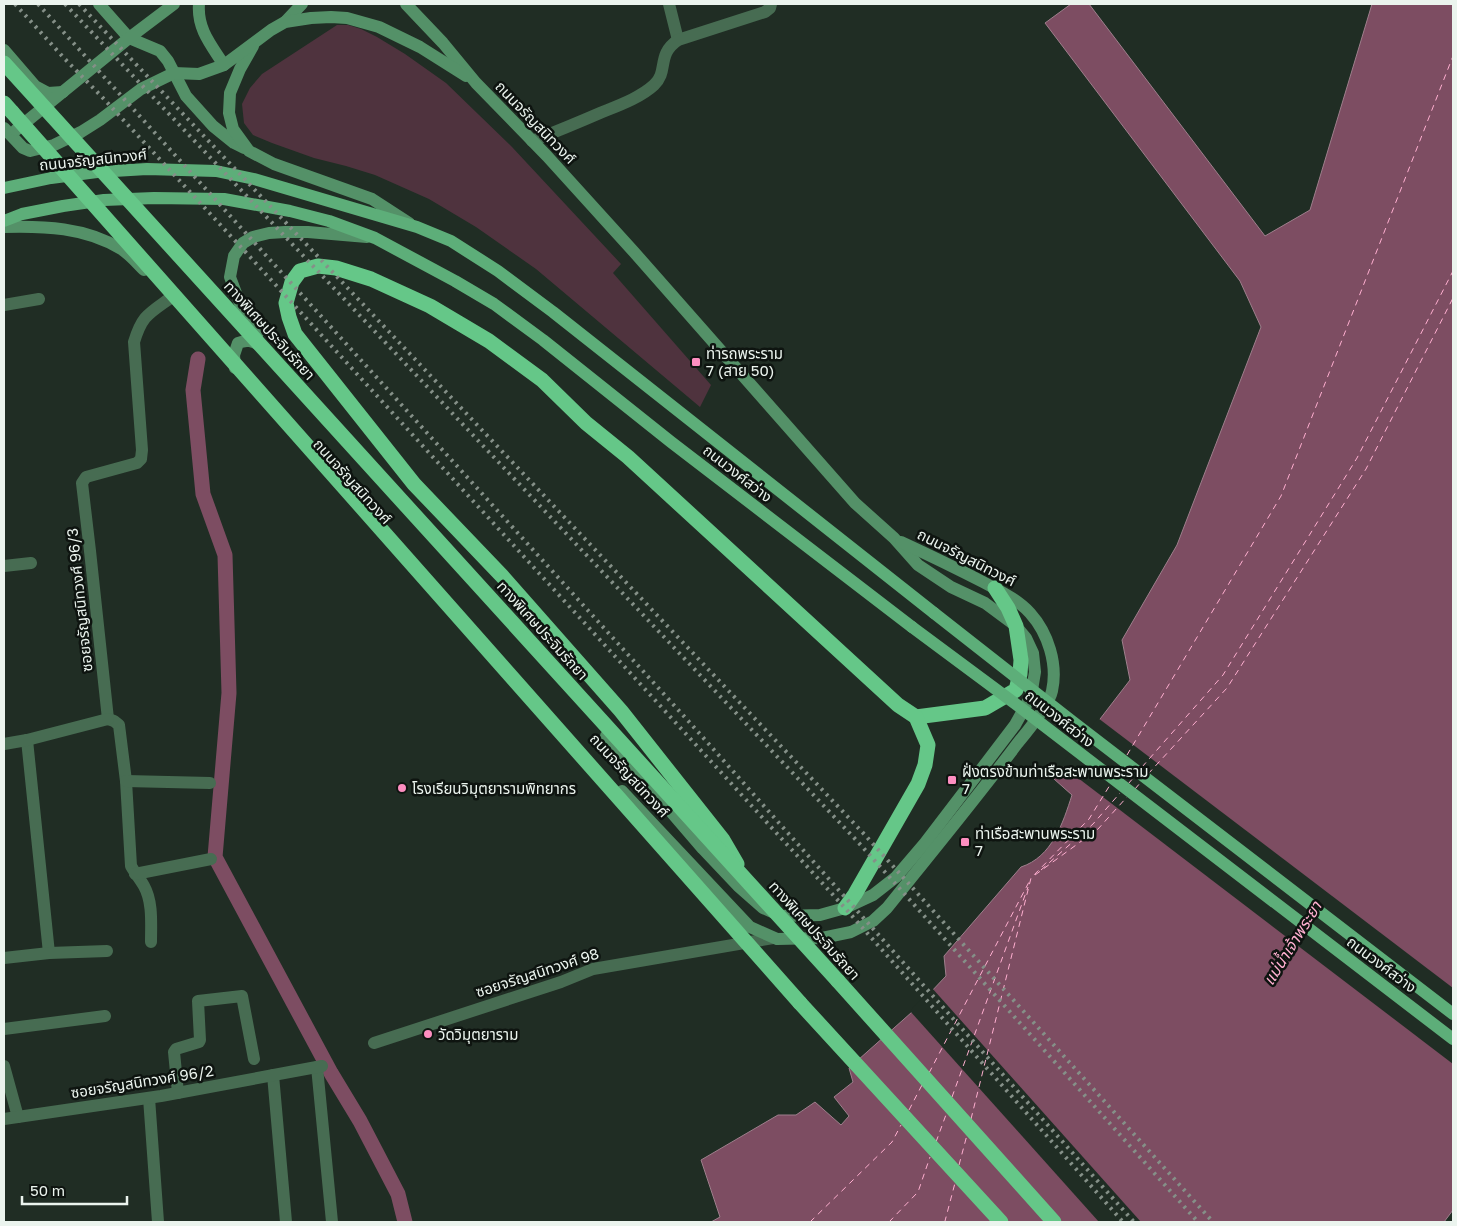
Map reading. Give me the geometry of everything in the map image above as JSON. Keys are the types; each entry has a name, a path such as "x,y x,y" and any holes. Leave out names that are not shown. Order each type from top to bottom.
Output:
{"highway":[{"name":"ทางพิเศษประจิมรัถยา","path":"4,63 1054,1222"},
{"path":"7,108 786,988 1001,1222"},
{"path":"747,881 723,840 621,711 502,576 414,484 295,334 286,303 292,282 300,271 318,266 336,268 371,278 430,306 489,341 542,380 586,423 628,456 898,705 916,717 928,745 925,765 918,784 862,883 844,908"},
{"path":"916,717 985,708 1016,690 1020,674 1016,626 996,588"}],"main road":[{"path":"98,4 128,38 160,51 168,61 186,96 213,126 234,143 274,164 372,199 417,227"},
{"name":"ถนนจรัญสนิทวงศ์","path":"174,4 128,38 63,92 6,134 30,152 54,145 100,120 141,89 174,73 199,74 224,65 255,41 285,22 311,18 347,18 372,25 406,39 476,83"},
{"path":"198,4 199,21 206,38 224,65"},
{"path":"285,22 302,4"},
{"name":"ถนนจรัญสนิทวงศ์","path":"375,238 317,232 285,232 253,237 243,243 234,256 230,277 245,317 279,359 471,570 533,651 703,849 738,886 763,908 781,916 820,915 844,908 874,895 896,877 1016,725 1031,696 1035,672 1033,653 1026,638 1016,626 985,603 951,587 918,565 894,538 855,503 634,252 476,83 443,43 406,4"},
{"path":"249,151 233,129 229,113 230,93 255,41"},
{"path":"4,50 35,86 48,93 63,92"},
{"name":"ถนนจรัญสนิทวงศ์","path":"4,188 51,178 97,172 147,169 216,171 278,186 417,227 451,241 498,271 553,312 686,418"},
{"name":"ถนนจรัญสนิทวงศ์","path":"4,221 22,214 63,206 104,200 154,198 224,199 328,220 375,238 494,304 543,340 671,442"},
{"name":"ถนนจรัญสนิทวงศ์","path":"4,227 57,227 82,232 104,240 122,250 144,270 438,602 505,663 596,764 750,927 773,938 822,938 851,932 873,921 887,908 979,794 1043,708 1052,692 1054,670 1051,653 1043,630 1030,613 996,588 894,538"},
{"path":"235,372 234,355 238,342 246,340 255,342 279,359"},
{"name":"ถนนวงศ์สว่าง","path":"686,418 1081,728 1453,1014"},
{"name":"ถนนวงศ์สว่าง","path":"671,442 912,628 1453,1039"}],"street":[{"path":"669,4 678,40"},
{"path":"532,141 626,103 652,87 662,74 665,53 678,40 765,12 770,8 771,4"},
{"path":"4,305 40,299"},
{"name":"ซอยจรัญสนิทวงศ์ 96/3","path":"151,942 148,897 144,886 131,866 126,781 119,725 114,721 108,720 82,483 86,477 137,464 141,459 142,450 134,342 143,320 169,299"},
{"path":"4,566 31,563"},
{"path":"4,744 108,720"},
{"path":"27,740 49,953"},
{"path":"126,781 210,782"},
{"path":"135,874 211,858"},
{"name":"ซอยจรัญสนิทวงศ์ 98","path":"374,1043 561,982 593,969 773,938"},
{"path":"4,958 49,953 107,951"},
{"path":"178,1093 174,1052 176,1049 199,1042 200,1040 198,1001 242,996 254,1058"},
{"path":"4,1029 105,1016"},
{"path":"4,1066 18,1117"},
{"name":"ซอยจรัญสนิทวงศ์ 96/2","path":"4,1119 149,1098 319,1066 332,1222"},
{"path":"273,1075 286,1222"},
{"path":"149,1098 158,1222"}],"shaded area":[{"path":"337,25 348,25 361,29 405,54 446,83 512,147 621,264 613,273 711,385 700,407 536,269 476,227 429,199 375,175 314,158 253,135 244,123 242,104 250,88 262,74"}],"water":[{"name":"แม่น้ำเจ้าพระยา","path":"1071,4 1089,4 1265,236 1310,210 1372,4 1453,4 1453,1210 1444,1222 711,1222 720,1217 701,1160 778,1115 796,1115 815,1102 841,1125 849,1116 834,1097 853,1082 849,1068 912,1012 946,976 944,956 1021,867 1041,855 1055,838 1065,817 1072,795 1054,779 1130,680 1122,640 1177,545 1261,327 1240,281 1045,23"}],"pier":[{"path":"1098,718 1453,988 1453,1064 1061,765"},
{"path":"932,988 1141,1222 1099,1222 910,1011"}],"waterway":[{"path":"198,359 193,390 203,494 225,555 229,693 215,857 331,1073 360,1121 398,1194 405,1222"}],"ferry route":[{"path":"1127,755 1281,496 1453,56"},
{"path":"1142,767 1223,675 1357,458 1453,271"},
{"path":"1148,774 1227,688 1366,469 1453,298"},
{"path":"1116,775 1121,765"},
{"path":"1128,784 1135,776"},
{"path":"1135,789 1141,782"},
{"path":"971,1119 1031,878 1089,819 1110,785"},
{"path":"1041,870 1093,824 1120,793"},
{"path":"1035,875 1098,829 1127,797"},
{"path":"929,1073 1029,882"},
{"path":"952,1097 1028,887"},
{"path":"909,1110 922,1085"},
{"path":"936,1142 947,1112"},
{"path":"810,1222 892,1142 901,1125"},
{"path":"959,1165 967,1135"},
{"path":"889,1222 918,1192 930,1157"},
{"path":"944,1222 955,1183"}],"railway":[{"path":"15,4 251,258 845,908 1123,1222"},
{"path":"38,4 691,724 1134,1222"},
{"path":"65,4 858,842 1198,1222"},
{"path":"79,4 865,835 1213,1222"}],"place":[{"name":"ท่ารถพระราม 7 (สาย 50)","path":"696,362"},
{"name":"ฝั่งตรงข้ามท่าเรือสะพานพระราม 7","path":"952,780"},
{"name":"โรงเรียนวิมุตยารามพิทยากร","path":"402,788"},
{"name":"ท่าเรือสะพานพระราม 7","path":"965,842"},
{"name":"วัดวิมุตยาราม","path":"428,1034"}]}
